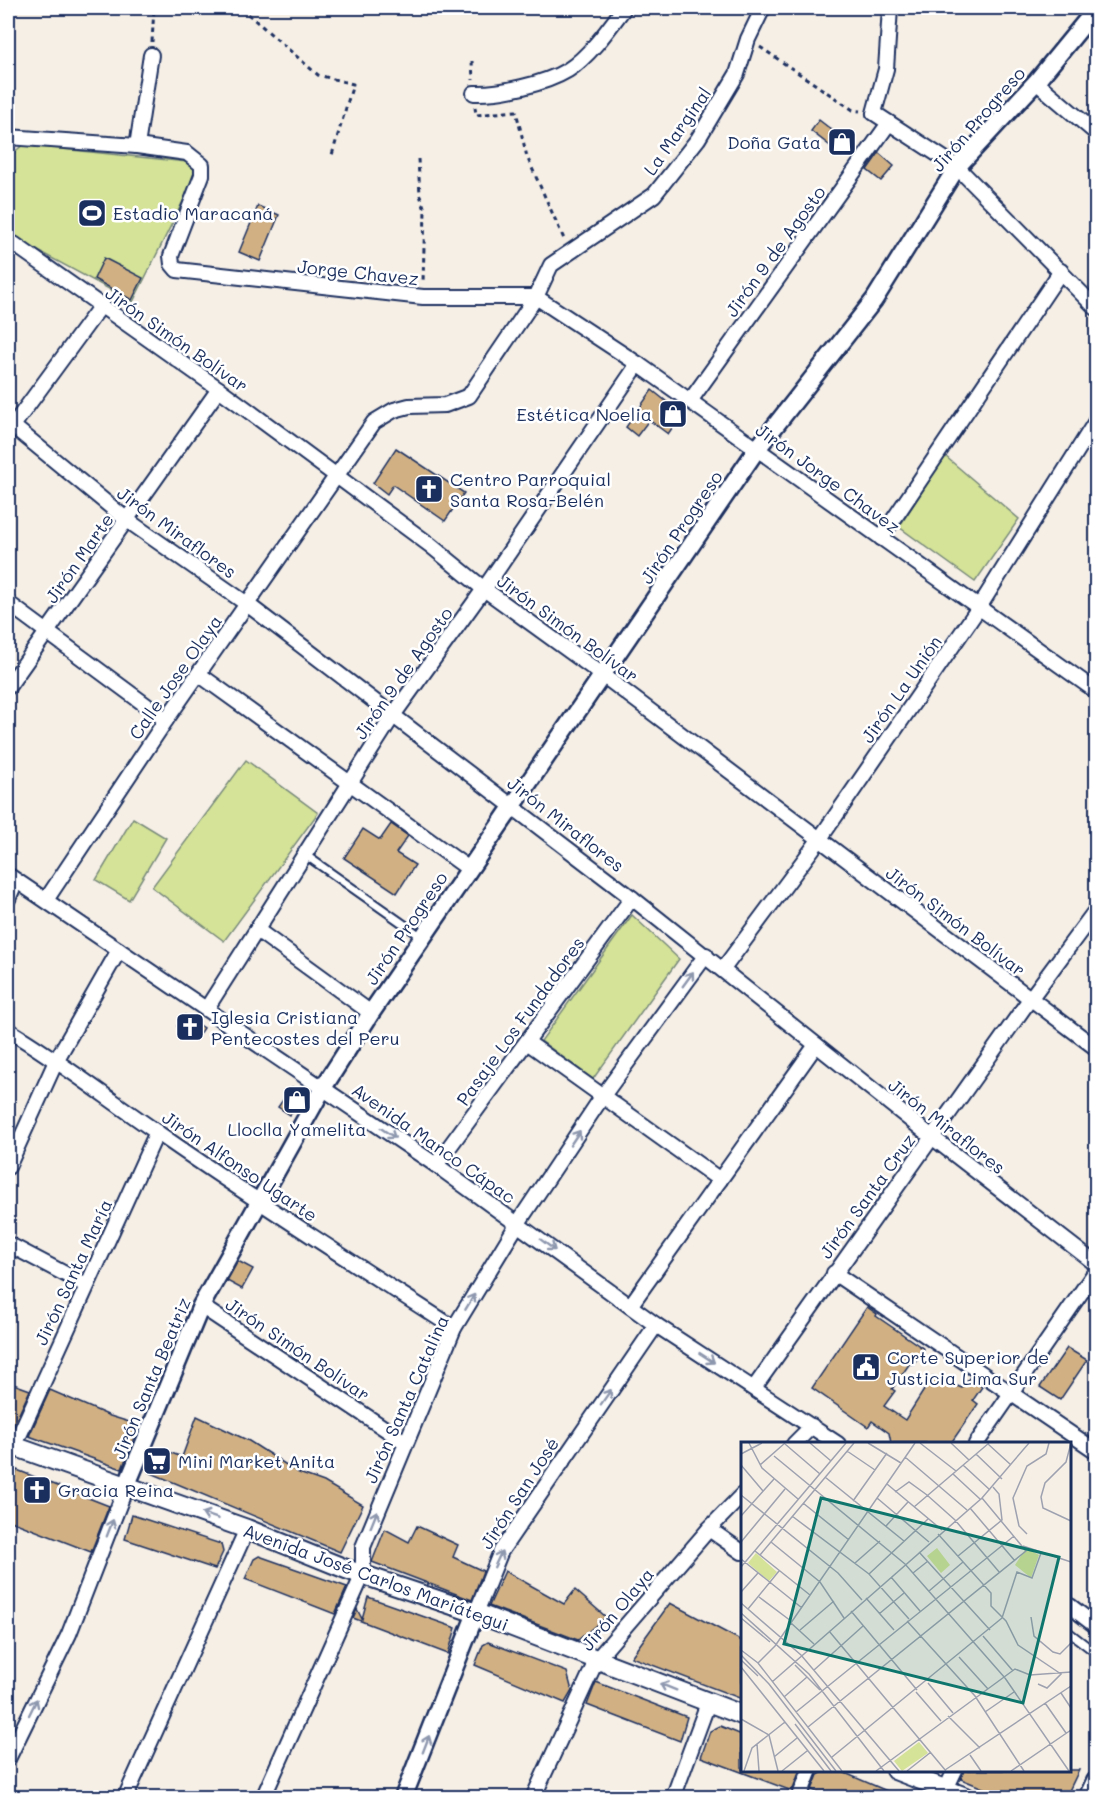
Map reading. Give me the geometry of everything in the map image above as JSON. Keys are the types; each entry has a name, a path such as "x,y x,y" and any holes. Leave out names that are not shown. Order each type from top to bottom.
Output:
{"main road":[{"name":"Avenida José Carlos Mariátegui","path":"10,1450 247,1529 363,1574 476,1613 741,1715"},
{"path":"899,1772 936,1790 968,1797"},
{"path":"1088,1797 1096,1781"}],"street":[{"path":"474,93 508,92 569,70 603,36 624,8"},
{"name":"La Marginal","path":"335,475 374,422 383,415 409,406 444,405 469,396 536,297 551,265 654,195 698,139 737,74 748,39 763,8"},
{"path":"890,8 886,69 874,113 957,167 1096,308"},
{"name":"Jirón Progreso","path":"323,1088 371,1013 604,676 757,449 874,300 957,167 1036,81 1096,9"},
{"path":"8,137 137,146 151,55"},
{"path":"1036,81 1096,133"},
{"name":"Jirón 9 de Agosto","path":"690,401 889,123"},
{"name":"Jorge Chavez","path":"137,146 187,153 202,165 202,175 171,256 172,264 177,270 423,297 536,297"},
{"name":"Jirón Simón Bolívar","path":"11,247 219,389 484,589 604,676 1096,1048"},
{"path":"881,538 1061,271"},
{"name":"Jirón Jorge Chavez","path":"536,297 638,364 978,609 1096,691"},
{"path":"9,427 100,307"},
{"name":"Jirón 9 de Agosto","path":"207,1008 394,714 484,589 638,364"},
{"name":"Jirón Marte","path":"8,687 219,389"},
{"name":"Jirón La Unión","path":"723,969 819,840 978,609 1096,420"},
{"name":"Jirón Miraflores","path":"9,427 128,520 247,604 394,714 706,955 932,1137 1096,1264"},
{"name":"Calle Jose Olaya","path":"46,900 166,720 200,675 335,475"},
{"path":"8,603 166,720"},
{"path":"200,675 469,869"},
{"path":"8,899 12,878"},
{"name":"Avenida Manco Cápac","path":"12,878 436,1165 656,1325 836,1442"},
{"name":"Pasaje Los Fundadores","path":"436,1165 632,898"},
{"name":"Jirón Santa Cruz","path":"754,1388 1030,999 1096,910"},
{"path":"257,930 371,1013"},
{"path":"8,1167 57,1059 119,950"},
{"name":"Jirón Santa Catalina","path":"263,1797 363,1574 363,1547 454,1328 518,1223 602,1097 706,955"},
{"name":"Jirón Alfonso Ugarte","path":"8,1030 57,1059 157,1132 454,1328"},
{"path":"527,1042 720,1180"},
{"path":"630,1306 816,1045"},
{"name":"Jirón Santa Beatriz","path":"8,1759 69,1634 126,1487 201,1306 323,1088"},
{"name":"Jirón Santa María","path":"10,1450 157,1132"},
{"path":"8,1244 86,1285"},
{"path":"977,1442 1010,1391 1096,1271"},
{"path":"834,1273 1096,1451"},
{"name":"Jirón Simón Bolívar","path":"201,1306 405,1442"},
{"name":"Jirón San José","path":"403,1797 501,1551 656,1325"},
{"path":"795,1442 812,1426"},
{"name":"Jirón Olaya","path":"533,1797 597,1659 709,1528 741,1496"},
{"path":"709,1528 741,1551"},
{"path":"125,1797 247,1529"},
{"path":"1072,1612 1096,1626"},
{"path":"673,1797 708,1703"},
{"path":"799,1797 809,1772"},
{"path":"936,1790 953,1772"}],"lane":[{"path":"304,854 423,937"},
{"path":"1071,1634 1096,1653"}],"path":[{"path":"151,55 154,8"},
{"path":"241,8 318,75 353,84 332,155"},
{"path":"748,39 853,110 874,113"},
{"path":"472,61 476,115 516,111 527,157 570,252"},
{"path":"418,159 420,195 425,210 423,297"}],"green space":[{"name":"Estadio Maracaná","path":"23,145 197,163 198,171 133,302 20,241 8,245 8,186 13,153"},
{"path":"945,456 1019,519 975,582 899,527"},
{"path":"246,760 318,813 224,941 152,887"},
{"path":"133,818 166,838 129,900 96,880"},
{"path":"632,915 679,959 593,1079 541,1041"}],"building":[{"path":"819,120 846,141 838,152 811,131"},
{"path":"879,153 894,166 881,181 867,170"},
{"path":"258,206 279,215 260,261 239,252"},
{"path":"104,258 143,278 132,300 94,279"},
{"path":"652,390 682,414 668,434 649,420 637,436 626,427"},
{"name":"Centro Parroquial Santa Rosa-Belén","path":"396,448 464,493 445,521 393,485 387,494 373,483"},
{"path":"391,824 408,836 396,853 415,865 397,893 344,858 363,829 380,840"},
{"name":"Iglesia Cristiana Pentecostes del Peru","path":"185,1015 203,1028 195,1040 177,1026"},
{"path":"292,1087 300,1092 302,1098 290,1115 278,1107"},
{"path":"238,1261 253,1269 242,1289 227,1281"},
{"name":"Corte Superior de Justicia Lima Sur","path":"867,1307 877,1314 876,1316 924,1349 913,1365 910,1363 892,1389 895,1391 884,1406 905,1420 933,1376 962,1388 969,1378 982,1387 973,1400 978,1404 952,1442 891,1442 889,1433 872,1421 868,1427 812,1388"},
{"path":"1067,1348 1087,1360 1060,1400 1040,1387"},
{"path":"8,1382 30,1390 12,1429 8,1427"},
{"path":"50,1390 110,1416 139,1425 122,1469 29,1436"},
{"path":"197,1416 249,1441 299,1473 324,1482 363,1505 340,1552 149,1472 158,1448 182,1457"},
{"path":"17,1470 109,1506 91,1552 8,1520 8,1496"},
{"path":"132,1515 221,1544 223,1552 215,1569 125,1539"},
{"path":"417,1526 458,1545 453,1557 483,1571 472,1600 372,1562 385,1529 409,1542"},
{"path":"259,1556 347,1587 335,1614 245,1579 254,1559"},
{"path":"505,1571 564,1604 575,1590 606,1617 578,1640 489,1606"},
{"path":"368,1597 456,1628 448,1654 353,1618 357,1609 362,1619"},
{"path":"670,1603 741,1640 741,1699 631,1657"},
{"path":"488,1642 567,1672 572,1691 565,1703 475,1665 483,1645"},
{"path":"596,1682 687,1717 680,1741 587,1705"},
{"path":"720,1726 741,1735 741,1772 701,1757 710,1731"},
{"path":"1071,1770 1079,1770 1066,1797 1005,1797 961,1779 963,1772 1071,1772"},
{"path":"741,1772 799,1772 792,1791"},
{"path":"823,1772 843,1772 901,1797 832,1797 812,1790 818,1775"}],"place":[{"name":"Doña Gata","path":"842,142"},
{"name":"Estadio Maracaná","path":"92,213"},
{"name":"Estética Noelia","path":"673,414"},
{"name":"Centro Parroquial Santa Rosa-Belén","path":"429,489"},
{"name":"Iglesia Cristiana Pentecostes del Peru","path":"190,1027"},
{"name":"Lloclla Yamelita","path":"297,1100"},
{"name":"Corte Superior de Justicia Lima Sur","path":"866,1367"},
{"name":"Mini Market Anita","path":"157,1461"},
{"name":"Gracia Reina","path":"37,1490"}]}
